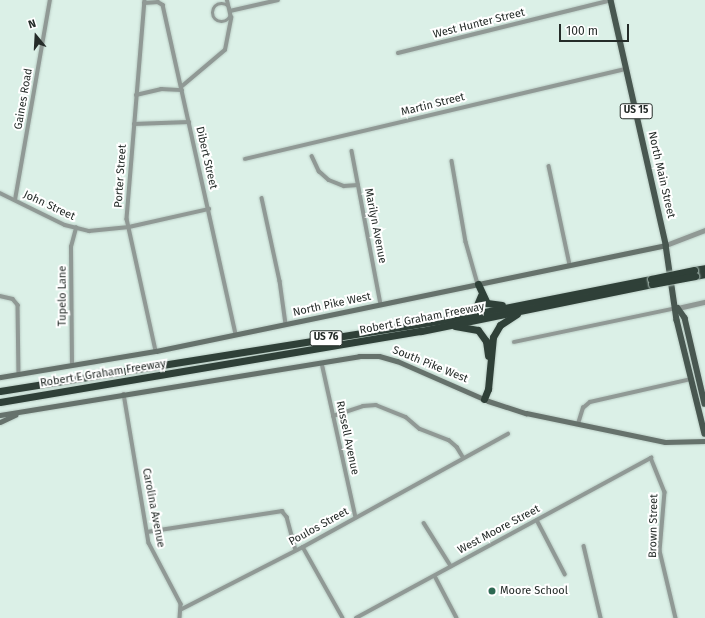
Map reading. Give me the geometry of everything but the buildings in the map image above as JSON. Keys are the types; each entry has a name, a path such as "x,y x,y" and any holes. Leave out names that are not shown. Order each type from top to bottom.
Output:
{"highway":[{"name":"Robert E Graham Freeway","path":"0,402 449,322 695,273 705,268"},
{"name":"Robert E Graham Freeway","path":"695,273 705,274"},
{"path":"478,284 481,295 491,305 526,307"},
{"path":"449,322 473,310 481,295"},
{"path":"484,399 490,374 493,337 496,331 508,319 526,307"},
{"path":"449,322 478,330 486,341 490,374"},
{"name":"Robert E Graham Freeway","path":"0,391 449,322"}],"main road":[{"name":"North Main Street","path":"612,0 666,245 678,308"},
{"name":"North Pike West","path":"0,377 156,351 666,245"},
{"path":"678,308 677,320 705,434"},
{"path":"678,308 684,318 705,404"},
{"name":"South Pike West","path":"25,411 359,356 379,356 397,361 484,399 526,413 665,442 705,441"},
{"path":"0,415 25,411"},
{"path":"0,422 25,411"}],"street":[{"name":"Gaines Road","path":"16,200 50,0"},
{"path":"136,95 161,89 181,88 225,50 230,11 227,0"},
{"path":"230,11 278,0"},
{"name":"West Hunter Street","path":"398,53 612,0"},
{"name":"Dibert Street","path":"144,2 158,2 163,5 236,335"},
{"name":"Porter Street","path":"144,2 127,208 129,227 156,351"},
{"path":"221,4 226,6 230,11 229,18 225,22 219,21 213,16 214,9 221,4"},
{"name":"Martin Street","path":"245,159 627,69"},
{"path":"134,124 189,122"},
{"name":"Marilyn Avenue","path":"352,152 382,304"},
{"path":"312,156 319,171 329,180 344,186 358,185"},
{"path":"452,161 466,242 478,284"},
{"path":"549,166 570,265"},
{"name":"John Street","path":"0,193 55,221 89,231 129,227 209,210"},
{"path":"262,198 280,281 286,324"},
{"name":"Tupelo Lane","path":"72,365 71,247 76,228"},
{"path":"666,245 705,230"},
{"path":"0,296 13,299 18,305 19,374"},
{"path":"514,342 705,302"},
{"name":"Russell Avenue","path":"322,363 356,517"},
{"path":"578,424 583,408 590,402 691,379"},
{"name":"Carolina Avenue","path":"124,394 147,532 153,553 182,609"},
{"path":"333,416 363,406 376,406 406,416 420,430 449,440 457,447 463,458"},
{"name":"Poulos Street","path":"182,609 296,550 508,434"},
{"name":"West Moore Street","path":"356,618 651,458"},
{"name":"Brown Street","path":"651,458 665,492 660,551 676,618"},
{"path":"147,532 282,511 288,517 296,550"},
{"path":"537,520 565,574"},
{"path":"424,523 451,566"},
{"path":"303,546 344,618"},
{"path":"584,546 601,618"},
{"path":"435,576 457,618"},
{"path":"180,618 182,609"}],"place":[{"name":"Moore School","path":"492,591"}]}
